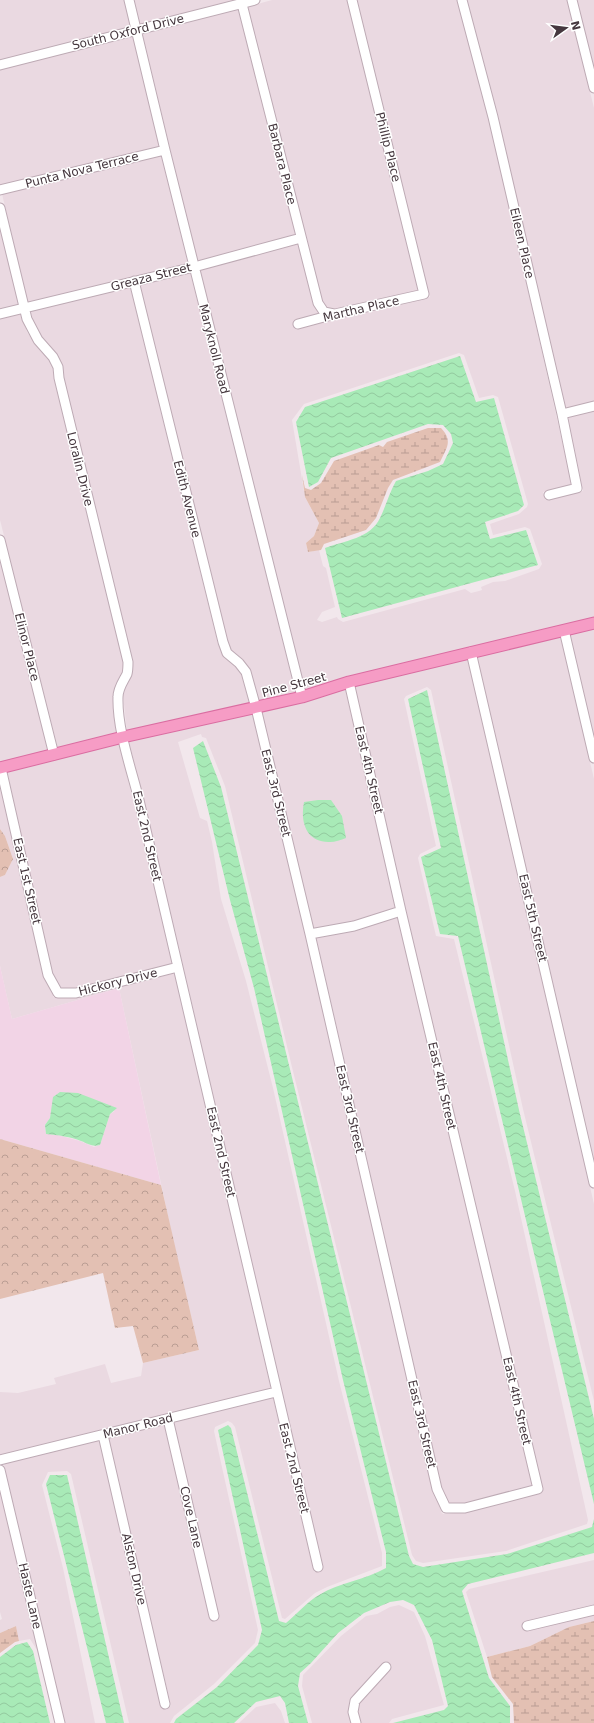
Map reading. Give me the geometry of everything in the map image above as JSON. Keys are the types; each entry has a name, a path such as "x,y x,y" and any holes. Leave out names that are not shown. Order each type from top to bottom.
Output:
{"main road":[{"name":"Pine Street","path":"1,768 302,697 349,682 594,622"}],"street":[{"name":"Maryknoll Road","path":"129,0 194,267 302,697"},
{"name":"South Oxford Drive","path":"0,65 136,29 255,0"},
{"name":"Phillip Place","path":"352,0 424,294"},
{"name":"Eileen Place","path":"462,0 493,117 562,414 577,488 549,495"},
{"path":"572,0 594,88"},
{"name":"Barbara Place","path":"242,4 318,303 324,312 335,314"},
{"name":"Punta Nova Terrace","path":"0,190 165,150"},
{"name":"Loralin Drive","path":"0,208 24,308 32,330 38,340 53,357 58,367 59,378 81,474 128,662 127,673 121,684 118,695 118,706 123,738"},
{"name":"Greaza Street","path":"0,314 194,267 301,238"},
{"name":"Edith Avenue","path":"134,281 223,642 227,653 239,663 246,672 256,708"},
{"name":"Martha Place","path":"298,324 424,294"},
{"path":"562,414 594,406"},
{"name":"Elinor Place","path":"0,540 54,755"},
{"path":"564,630 594,758"},
{"name":"East 5th Street","path":"471,652 594,1184"},
{"name":"East 4th Street","path":"349,682 401,911 538,1489 465,1508 446,1508"},
{"name":"East 3rd Street","path":"256,708 310,934 437,1489 446,1508"},
{"name":"East 2nd Street","path":"123,738 318,1567"},
{"name":"East 1st Street","path":"1,768 48,975 58,993"},
{"path":"310,934 354,926 401,911"},
{"name":"Hickory Drive","path":"58,993 76,993 178,967"},
{"name":"Manor Road","path":"0,1460 276,1392"},
{"name":"Cove Lane","path":"168,1419 214,1616"},
{"name":"Alston Drive","path":"103,1435 165,1704"},
{"name":"Haste Lane","path":"0,1470 60,1723"},
{"path":"527,1626 594,1610"},
{"path":"356,1723 353,1712 355,1701 386,1667"}],"shaded area":[{"path":"0,0 124,0 131,26 0,61"},
{"path":"134,0 238,0 140,24"},
{"path":"272,0 347,0 419,291 335,309 327,308 322,301 247,7"},
{"path":"357,0 457,0 489,118 572,485 543,492 545,500 583,491 567,417 594,410 594,618 305,692 200,270 298,244 313,304 319,314 293,321 295,329 335,318 430,297","holes":["459,353 464,355 479,398 493,395 498,397 528,504 527,507 519,514 490,524 493,535 525,527 530,529 542,564 539,569 505,581 493,582 481,587 482,590 471,593 465,589 343,622 337,617 322,622 317,620 322,612 335,607 326,568 323,566 319,550 308,552 306,543 314,536 319,523 305,497 292,420 304,404"]},
{"path":"467,0 567,0 594,108 594,401 565,409 498,116"},
{"path":"577,0 594,0 594,69"},
{"path":"238,9 296,236 197,261 142,32"},
{"path":"133,35 159,147 0,185 0,69"},
{"path":"161,155 188,264 28,303 2,194"},
{"path":"0,228 19,305 0,309"},
{"path":"190,272 296,694 259,703 242,660 232,651 227,641 139,284"},
{"path":"130,286 218,644 223,655 241,674 250,705 127,732 123,695 125,685 132,673 133,660 63,377 62,365 57,354 41,337 30,311"},
{"path":"21,313 27,332 49,359 53,368 54,379 124,662 122,672 113,695 113,707 118,734 58,749 0,520 0,318"},
{"path":"0,559 49,752 0,764"},
{"path":"594,627 594,738 569,633"},
{"path":"560,635 594,779 594,1163 476,655"},
{"path":"467,657 594,1204 594,1401 523,1109 431,690 427,687 406,696 404,699 436,846 420,854 418,858 436,936 454,939 515,1191 588,1520 587,1524 506,1551 423,1563 416,1561 412,1555 291,1063 225,786 206,738 202,737 201,734 178,742 200,818 207,821 212,842 221,899 246,981 273,1088 339,1381 382,1553 382,1566 315,1593 285,1619 282,1618 235,1427 228,1421 215,1427 214,1431 258,1630 255,1643 214,1684 174,1716 170,1723 129,1723 71,1474 67,1471 48,1472 42,1485 63,1568 95,1723 64,1723 4,1464 99,1440 162,1709 171,1706 108,1438 164,1424 211,1621 219,1618 173,1422 273,1398 314,1572 323,1570 184,970 129,741 252,713 306,935 433,1491 443,1514 466,1512 543,1492 354,685"},
{"path":"345,688 396,909 353,922 314,929 261,711"},
{"path":"119,743 173,964 75,989 61,989 52,973 7,771"},
{"path":"0,783 43,976 53,994 53,997 77,997 175,973 271,1389 0,1456 0,1392 18,1393 56,1384 54,1378 105,1364 111,1383 141,1376 143,1363 199,1350 171,1230 119,988 12,1019 0,966 0,877 5,875 13,859 5,836 0,829"},
{"path":"398,917 532,1486 465,1504 449,1504 442,1488 316,937"},
{"path":"0,966 12,1019 119,988 161,1185 0,1139","holes":["52,1108 115,1111 110,1114 100,1145 94,1147 80,1141 54,1134 46,1134 45,1125 50,1118"]},
{"path":"0,1490 55,1723 37,1650 30,1639 19,1641 16,1626 0,1633 0,1620 2,1619 0,1612"},
{"path":"594,1560 594,1606 522,1623 524,1631 594,1614 594,1621 569,1627 530,1646 487,1657 466,1592 469,1589"},
{"path":"399,1605 414,1612 425,1636 444,1705 392,1719 389,1723 361,1723 358,1712 360,1703 392,1666 386,1661 353,1697 351,1697 349,1702 349,1713 351,1723 312,1723 302,1686 303,1675 341,1636 366,1616 377,1614 390,1607"},
{"path":"275,1703 281,1711 285,1723 239,1723 256,1707"}],"green space":[{"path":"428,428 441,428 447,437 448,444 440,462 393,480 388,488 376,518 366,530 324,544 321,550 308,552 306,543 314,536 319,523 305,497 302,475 305,488 311,490 321,483 334,461 379,445 383,447 387,442"},
{"path":"0,829 5,836 13,859 5,875 0,877"},
{"path":"0,1139 161,1185 199,1350 143,1363 133,1326 115,1328 103,1273 0,1299"},
{"path":"594,1621 594,1723 514,1723 513,1704 492,1677 487,1657 530,1646 569,1627"},
{"path":"16,1626 19,1641 15,1642 0,1653 0,1633"}],"water":[{"path":"460,356 476,402 494,398 524,505 518,511 485,522 490,539 526,530 538,565 342,618 325,548 356,538 376,525 396,481 428,471 443,464 453,443 451,434 443,425 428,424 331,458 318,482 309,487 296,422 305,407"},
{"path":"427,690 519,1110 594,1419 594,1504 458,936 440,934 421,857 441,848 408,699"},
{"path":"203,741 221,787 409,1556 413,1564 423,1567 507,1554 592,1527 594,1519 594,1553 468,1584 462,1591 489,1678 510,1706 510,1723 393,1723 444,1710 448,1706 432,1640 414,1605 403,1600 390,1602 364,1613 338,1633 300,1673 298,1686 308,1723 289,1723 285,1703 280,1696 256,1702 234,1723 174,1723 176,1719 217,1687 258,1645 262,1630 218,1430 228,1425 231,1428 279,1621 286,1623 310,1601 327,1591 386,1568 386,1552 343,1380 254,988 230,900 193,748"},
{"path":"331,800 342,816 346,838 334,842 322,841 315,839 306,830 303,817 304,802"},
{"path":"60,1092 78,1093 117,1108 110,1114 100,1145 93,1145 69,1137 46,1134 45,1125 50,1118 53,1097"},
{"path":"50,1475 67,1475 124,1723 106,1723 46,1484"},
{"path":"27,1642 33,1651 50,1723 0,1723 0,1657 16,1645"}]}
